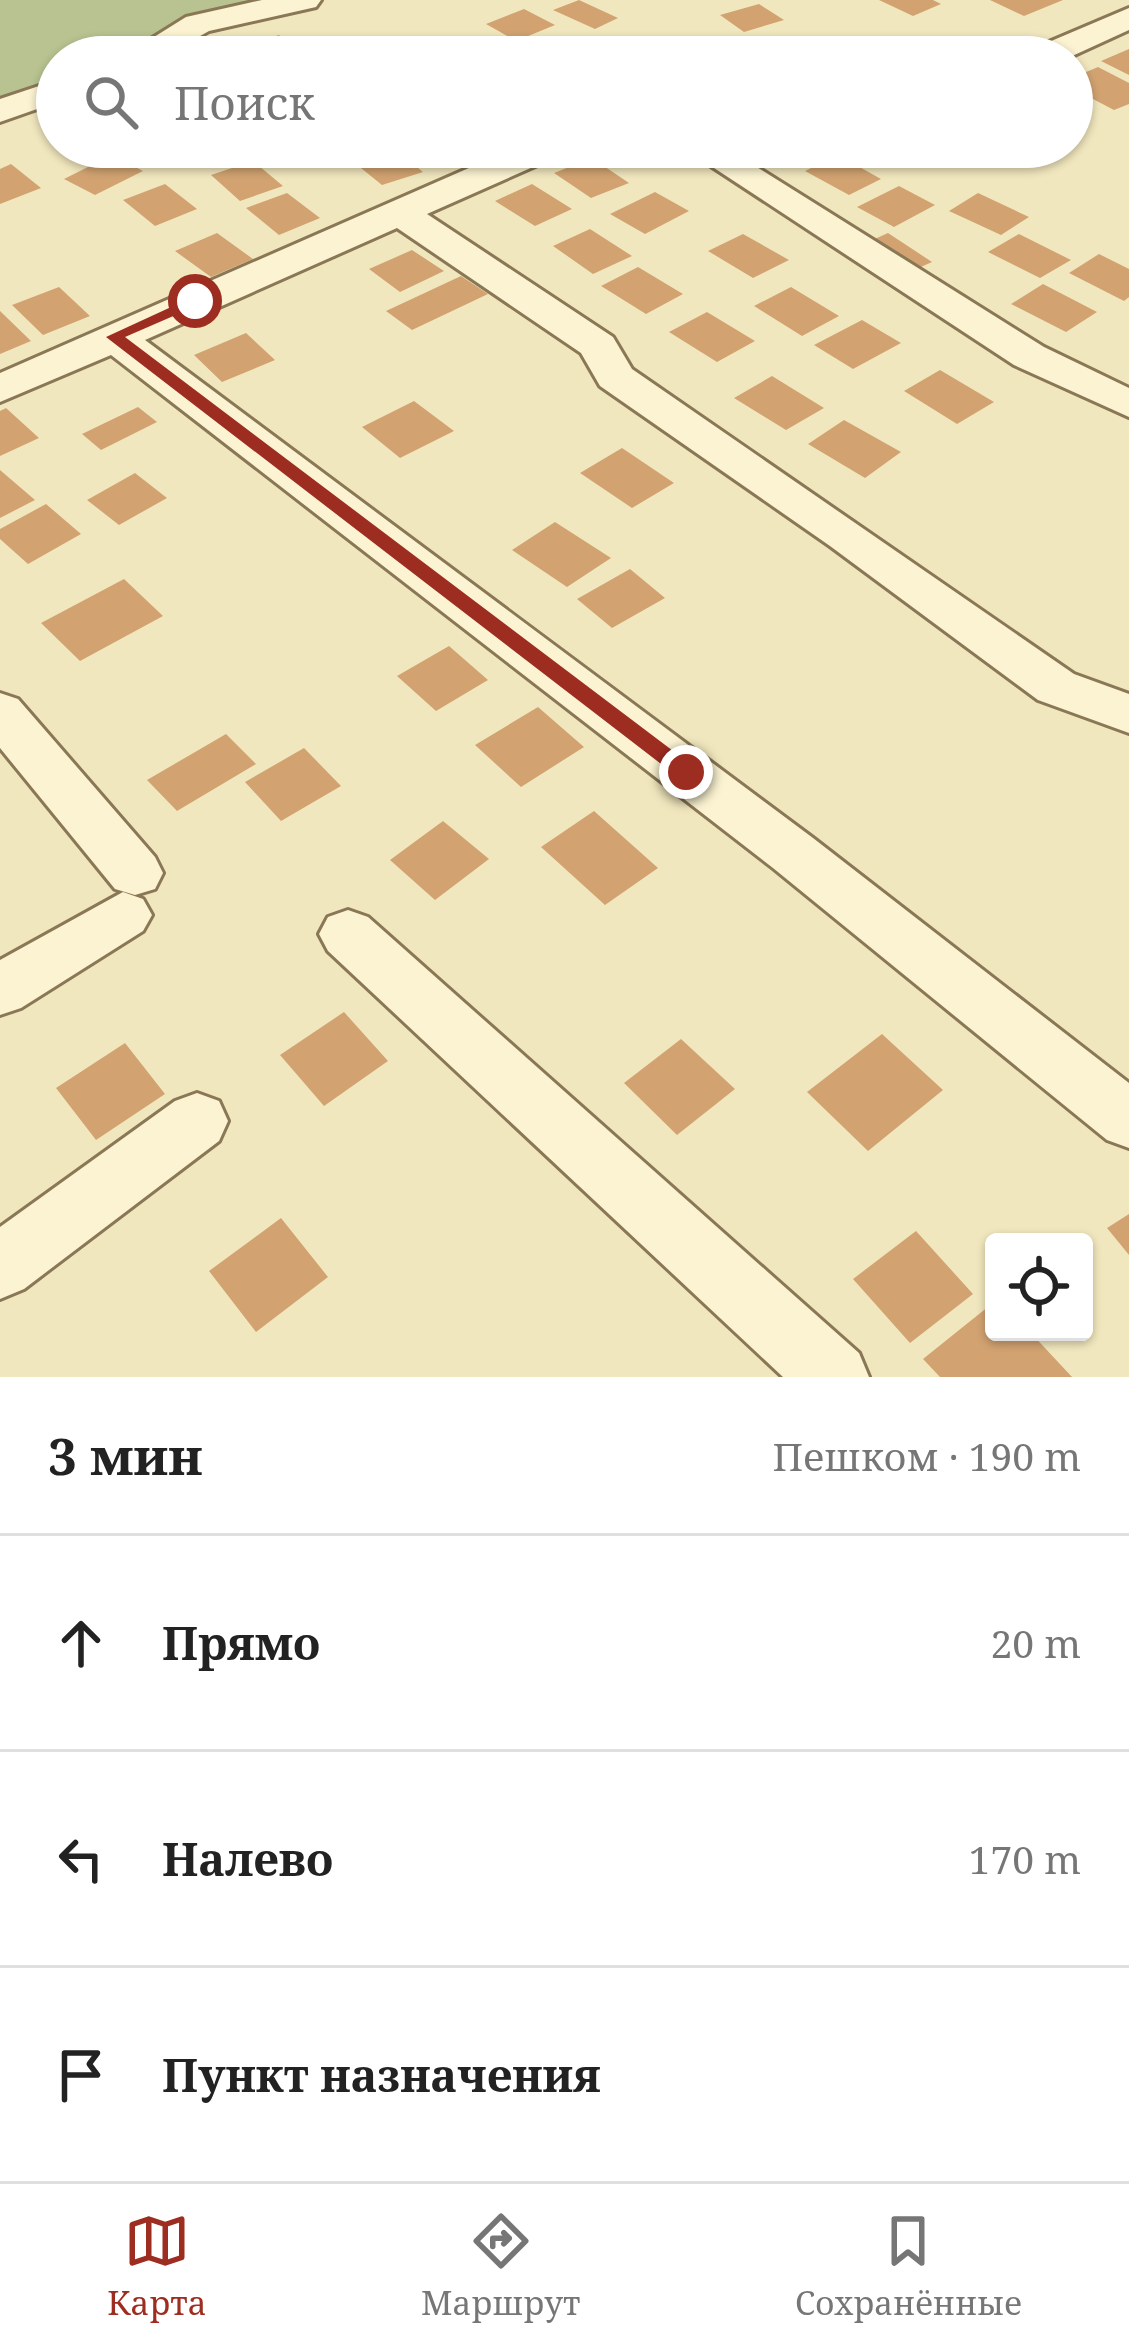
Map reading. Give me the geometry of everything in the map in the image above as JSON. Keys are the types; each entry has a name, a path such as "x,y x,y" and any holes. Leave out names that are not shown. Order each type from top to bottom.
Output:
{"street":[{"path":"169,36 198,24 305,0"},
{"path":"240,36 307,18 346,0"},
{"path":"1089,36 1129,18"},
{"path":"0,111 36,98"},
{"path":"0,388 499,168"},
{"path":"733,168 1029,356 1129,404"},
{"path":"399,212 598,346 615,377 847,535 1056,687 1129,714"},
{"path":"114,337 793,853 1129,1120"},
{"path":"0,712 129,894 0,989"},
{"path":"348,934 834,1377"},
{"path":"0,1267 197,1121"}],"green space":[{"path":"0,0 278,0 181,36 36,36 36,91 0,104"}],"building":[{"path":"579,0 618,18 595,29 553,10"},
{"path":"879,0 933,0 941,4 913,16"},
{"path":"990,0 1063,0 1024,16"},
{"path":"759,4 784,20 744,32 720,15"},
{"path":"524,9 555,25 528,36 507,36 486,24"},
{"path":"1129,49 1129,75 1101,61"},
{"path":"1098,67 1129,83 1129,104 1114,110 1093,99 1093,69"},
{"path":"11,164 41,188 0,204 0,169"},
{"path":"86,168 143,171 95,195 64,179"},
{"path":"232,168 261,168 283,186 240,201 211,175"},
{"path":"361,168 418,168 423,172 382,185"},
{"path":"567,168 607,168 629,183 591,198 554,173"},
{"path":"861,168 881,179 849,195 805,171"},
{"path":"165,184 197,209 155,226 123,200"},
{"path":"532,184 572,209 535,226 495,201"},
{"path":"899,186 935,205 894,227 857,207"},
{"path":"655,192 689,211 645,234 610,214"},
{"path":"287,193 320,218 279,235 246,208"},
{"path":"978,193 1029,217 1001,235 949,211"},
{"path":"590,229 632,256 593,274 553,246"},
{"path":"217,233 253,259 211,277 175,251"},
{"path":"888,233 932,262 912,271 868,242"},
{"path":"743,234 789,260 753,278 708,251"},
{"path":"1019,234 1071,260 1040,278 988,252"},
{"path":"412,250 444,271 400,292 369,269"},
{"path":"1099,254 1129,269 1129,297 1124,301 1069,273"},
{"path":"638,267 683,294 646,314 601,286"},
{"path":"461,276 488,294 412,330 386,311"},
{"path":"1043,284 1097,312 1066,332 1011,304"},
{"path":"59,287 90,316 43,335 12,305"},
{"path":"791,287 839,316 802,336 754,306"},
{"path":"0,311 31,341 0,354"},
{"path":"707,312 755,341 717,362 669,332"},
{"path":"862,320 901,343 853,369 814,345"},
{"path":"246,333 275,360 222,382 194,355"},
{"path":"940,370 994,402 957,424 904,391"},
{"path":"772,376 824,408 786,430 734,398"},
{"path":"414,401 454,431 400,458 362,427"},
{"path":"138,407 157,422 101,450 82,434"},
{"path":"6,408 39,438 0,456 0,411"},
{"path":"844,420 901,452 865,478 808,444"},
{"path":"622,448 674,483 632,508 580,473"},
{"path":"0,470 35,500 0,518"},
{"path":"135,473 167,498 119,525 87,500"},
{"path":"46,504 81,534 28,564 0,539 0,529"},
{"path":"555,522 611,558 567,587 512,550"},
{"path":"630,569 665,598 612,628 577,599"},
{"path":"124,579 163,616 80,661 41,623"},
{"path":"449,646 488,680 436,711 397,676"},
{"path":"538,707 584,747 521,787 475,745"},
{"path":"226,734 256,764 177,811 147,780"},
{"path":"304,748 341,786 281,821 245,782"},
{"path":"594,811 658,868 605,905 541,847"},
{"path":"443,821 489,859 435,900 390,860"},
{"path":"344,1012 388,1061 324,1106 280,1055"},
{"path":"882,1034 943,1090 868,1151 807,1092"},
{"path":"681,1039 735,1089 677,1135 624,1083"},
{"path":"125,1043 165,1094 96,1140 56,1088"},
{"path":"1129,1214 1129,1255 1107,1228"},
{"path":"281,1218 328,1277 256,1332 209,1271"},
{"path":"916,1231 973,1294 910,1343 853,1279"},
{"path":"985,1309 985,1341 1038,1341 1072,1377 940,1377 923,1359"}],"route":[{"path":"195,301 114,337 686,772"}]}
